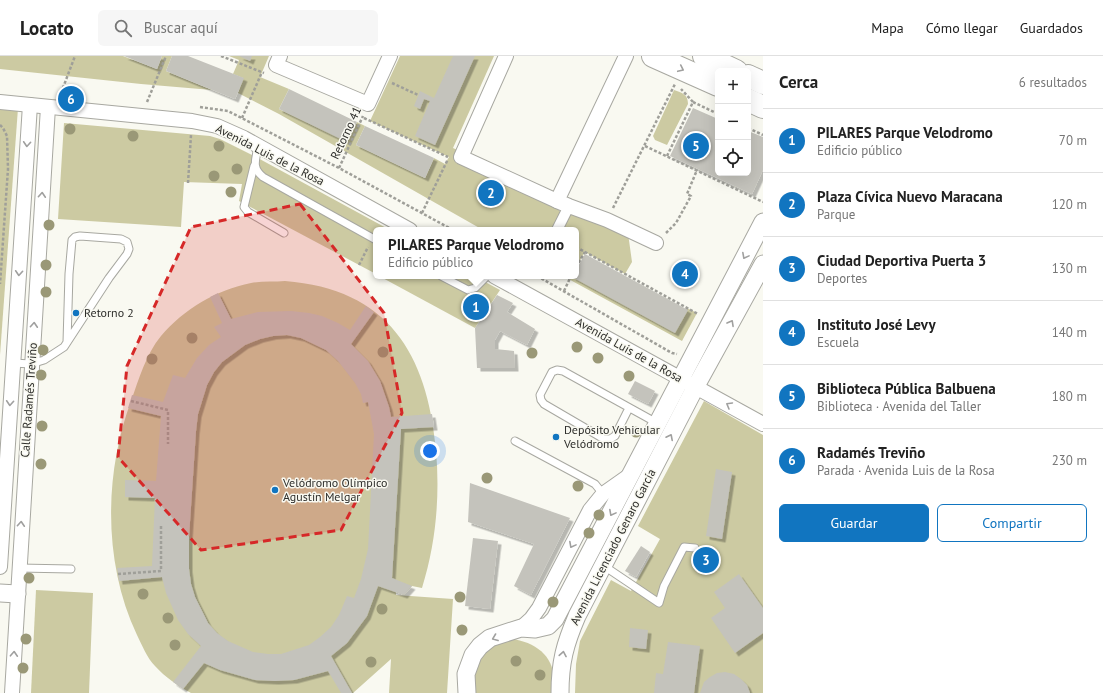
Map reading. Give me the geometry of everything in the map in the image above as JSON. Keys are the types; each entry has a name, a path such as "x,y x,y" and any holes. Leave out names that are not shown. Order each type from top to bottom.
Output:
{"main road":[{"path":"653,56 715,84"},
{"path":"704,56 730,68"},
{"path":"751,77 763,83"},
{"path":"751,101 763,107"}],"street":[{"path":"278,61 368,104 390,56"},
{"path":"506,56 461,157 563,204 607,220 656,243"},
{"path":"558,227 563,204 626,56"},
{"name":"Avenida Luis de la Rosa","path":"0,102 184,120 208,123 225,128 405,227"},
{"name":"Calle Radamés Treviño","path":"0,567 3,471 13,363 30,105"},
{"name":"Calle Radamés Treviño","path":"12,693 31,364 48,107"},
{"name":"Avenida Licenciado Genaro García","path":"467,693 466,674 473,655 490,638 521,628 535,629 548,626 555,619 763,222"},
{"name":"Avenida Licenciado Genaro García","path":"559,691 561,666 567,639 577,616 696,386 763,264"},
{"name":"Avenida Luis de la Rosa","path":"499,279 763,424"},
{"name":"Avenida Licenciado Genaro García","path":"521,628 531,619 539,608 590,510 603,494 632,474"},
{"path":"0,593 17,594"}],"lane":[{"path":"258,146 244,207 248,212 284,233"},
{"path":"254,166 257,173 263,177 373,238"},
{"path":"13,363 31,364 48,359 64,347 68,342 109,278 127,254 129,248 127,242 121,240 80,236 75,237 72,240 69,274 68,342"},
{"path":"447,279 468,290 475,288 484,279"},
{"path":"629,408 616,436 610,439 604,439 544,404 540,395 552,372 557,370 563,371 658,424"},
{"path":"515,441 595,484 603,494"},
{"path":"603,566 659,604 664,586 684,546 695,548"},
{"path":"19,568 70,569"}],"path":[{"path":"61,93 75,56"},
{"path":"147,102 166,56"},
{"path":"242,118 267,60 278,61"},
{"path":"380,78 418,95"},
{"path":"607,220 676,83 693,102 715,113"},
{"path":"667,156 693,102"},
{"name":"Retorno 41","path":"339,168 368,104"},
{"path":"0,125 4,128 7,136 8,168 0,284"},
{"path":"188,182 192,130"},
{"path":"751,130 763,136"},
{"path":"645,146 763,202"},
{"path":"422,213 449,157 460,152 461,157"},
{"path":"656,243 676,224 691,196 687,194 698,170"},
{"path":"359,265 373,241"},
{"path":"579,250 711,321"},
{"path":"579,261 584,252"},
{"path":"543,279 672,353 681,353"},
{"path":"564,290 570,279"},
{"path":"131,401 168,410 168,444"},
{"path":"118,574 161,571 161,526"}],"highlighted area":[{"path":"300,204 384,313 402,413 341,530 201,550 118,457 127,366 191,227"}],"shaded area":[{"path":"0,56 123,56 157,69 162,56 172,56 166,71 212,90 0,69"},
{"path":"229,56 269,56 260,77 289,89 279,109 347,141 357,122 365,126 356,145 425,178 434,158 445,164 449,157 370,121 400,56 494,56 453,148 548,191 546,195 563,215 566,211 627,226 632,262 625,274 585,252 579,262 579,227 478,227 279,114 238,93 243,78 233,74 239,60"},
{"path":"674,90 686,96 688,104 667,145 655,140 653,136"},
{"path":"0,106 18,108 0,355"},
{"path":"64,123 210,136 220,139 384,227 373,227 373,272 239,201 242,184 184,182 181,227 58,219"},
{"path":"385,279 480,279 500,290 475,328"},
{"path":"568,279 577,279 674,332 687,308 697,313 682,341"},
{"name":"Velódromo Olímpico Agustín Melgar","path":"285,281 321,287 351,297 376,312 396,332 411,356 423,384 431,415 436,450 437,502 434,537 422,588 412,586 404,595 396,592 396,595 453,599 447,693 389,693 391,659 353,693 191,693 167,678 152,663 137,635 126,607 118,578 113,549 111,518 112,488 122,429 143,367 161,336 190,309 225,290 238,286 255,282"},
{"path":"704,401 763,435 763,693 575,693 576,664 580,641 611,580 631,591 660,539 638,526"},
{"path":"36,590 93,593 89,693 31,693"},
{"path":"511,639 531,644 546,656 553,672 551,693 475,693 473,674 480,657 493,644"}],"building":[{"path":"124,56 162,56 157,69"},
{"path":"172,56 188,56 244,78 235,99 166,71"},
{"path":"239,56 252,56 250,61"},
{"path":"453,56 475,56 435,145 415,136 430,101 424,99 420,109 414,106 420,91 434,98"},
{"path":"289,89 357,122 347,142 279,109"},
{"path":"693,108 715,118 715,176 751,176 751,132 763,137 763,170 752,194 670,156"},
{"path":"365,126 434,158 425,178 356,145"},
{"path":"585,254 688,310 675,333 576,279 579,279 579,265"},
{"path":"218,293 231,319 258,312 291,311 322,316 350,330 366,306 374,312 351,344 368,361 380,381 391,417 432,414 434,427 401,429 392,578 412,586 404,595 378,586 367,616 347,643 331,656 352,693 341,693 328,671 294,680 255,680 220,670 204,663 183,689 173,682 201,646 188,634 178,620 166,593 162,577 119,581 117,568 152,566 155,498 125,497 125,480 156,481 161,416 128,408 132,395 163,402 173,375 185,378 197,358 209,345 221,337 214,327 222,323 210,297","holes":["287,335 301,338 326,350 338,361 355,383 361,394 363,403 368,402 374,434 368,549 361,579 354,598 347,596 339,615 331,627 309,645 281,654 268,654 253,652 228,641 217,633 208,623 195,597 189,569 189,537 196,431 198,414 207,385 214,372 222,362 245,345 260,339"]},
{"path":"497,295 513,303 507,312 535,329 527,345 500,331 495,340 495,349 514,351 515,368 477,368 475,328"},
{"path":"635,381 655,391 648,404 628,394"},
{"path":"716,469 732,472 722,539 706,536"},
{"path":"470,483 570,518 531,595 514,586 534,544 468,522"},
{"path":"473,538 498,541 490,609 465,606"},
{"path":"641,546 650,552 636,577 625,571"},
{"path":"739,574 763,608 763,633 735,653 711,618 725,608 714,592"},
{"path":"630,628 648,630 646,649 629,647"},
{"path":"668,642 700,646 694,693 654,693 656,673 663,674"},
{"path":"725,672 734,674 741,679 747,685 750,693 700,693 704,682 717,673"}],"place":[{"name":"Radamés Treviño","path":"71,99"},
{"name":"Biblioteca Pública Balbuena","path":"696,146"},
{"name":"Plaza Cívica Nuevo Maracana","path":"491,193"},
{"name":"Instituto José Levy","path":"685,274"},
{"name":"PILARES Parque Velodromo","path":"476,307"},
{"name":"Retorno 2","path":"76,313"},
{"name":"Depósito Vehicular Velódromo","path":"556,437"},
{"name":"Velódromo Olímpico Agustín Melgar","path":"275,490"},
{"name":"Ciudad Deportiva Puerta 3","path":"706,560"}]}
